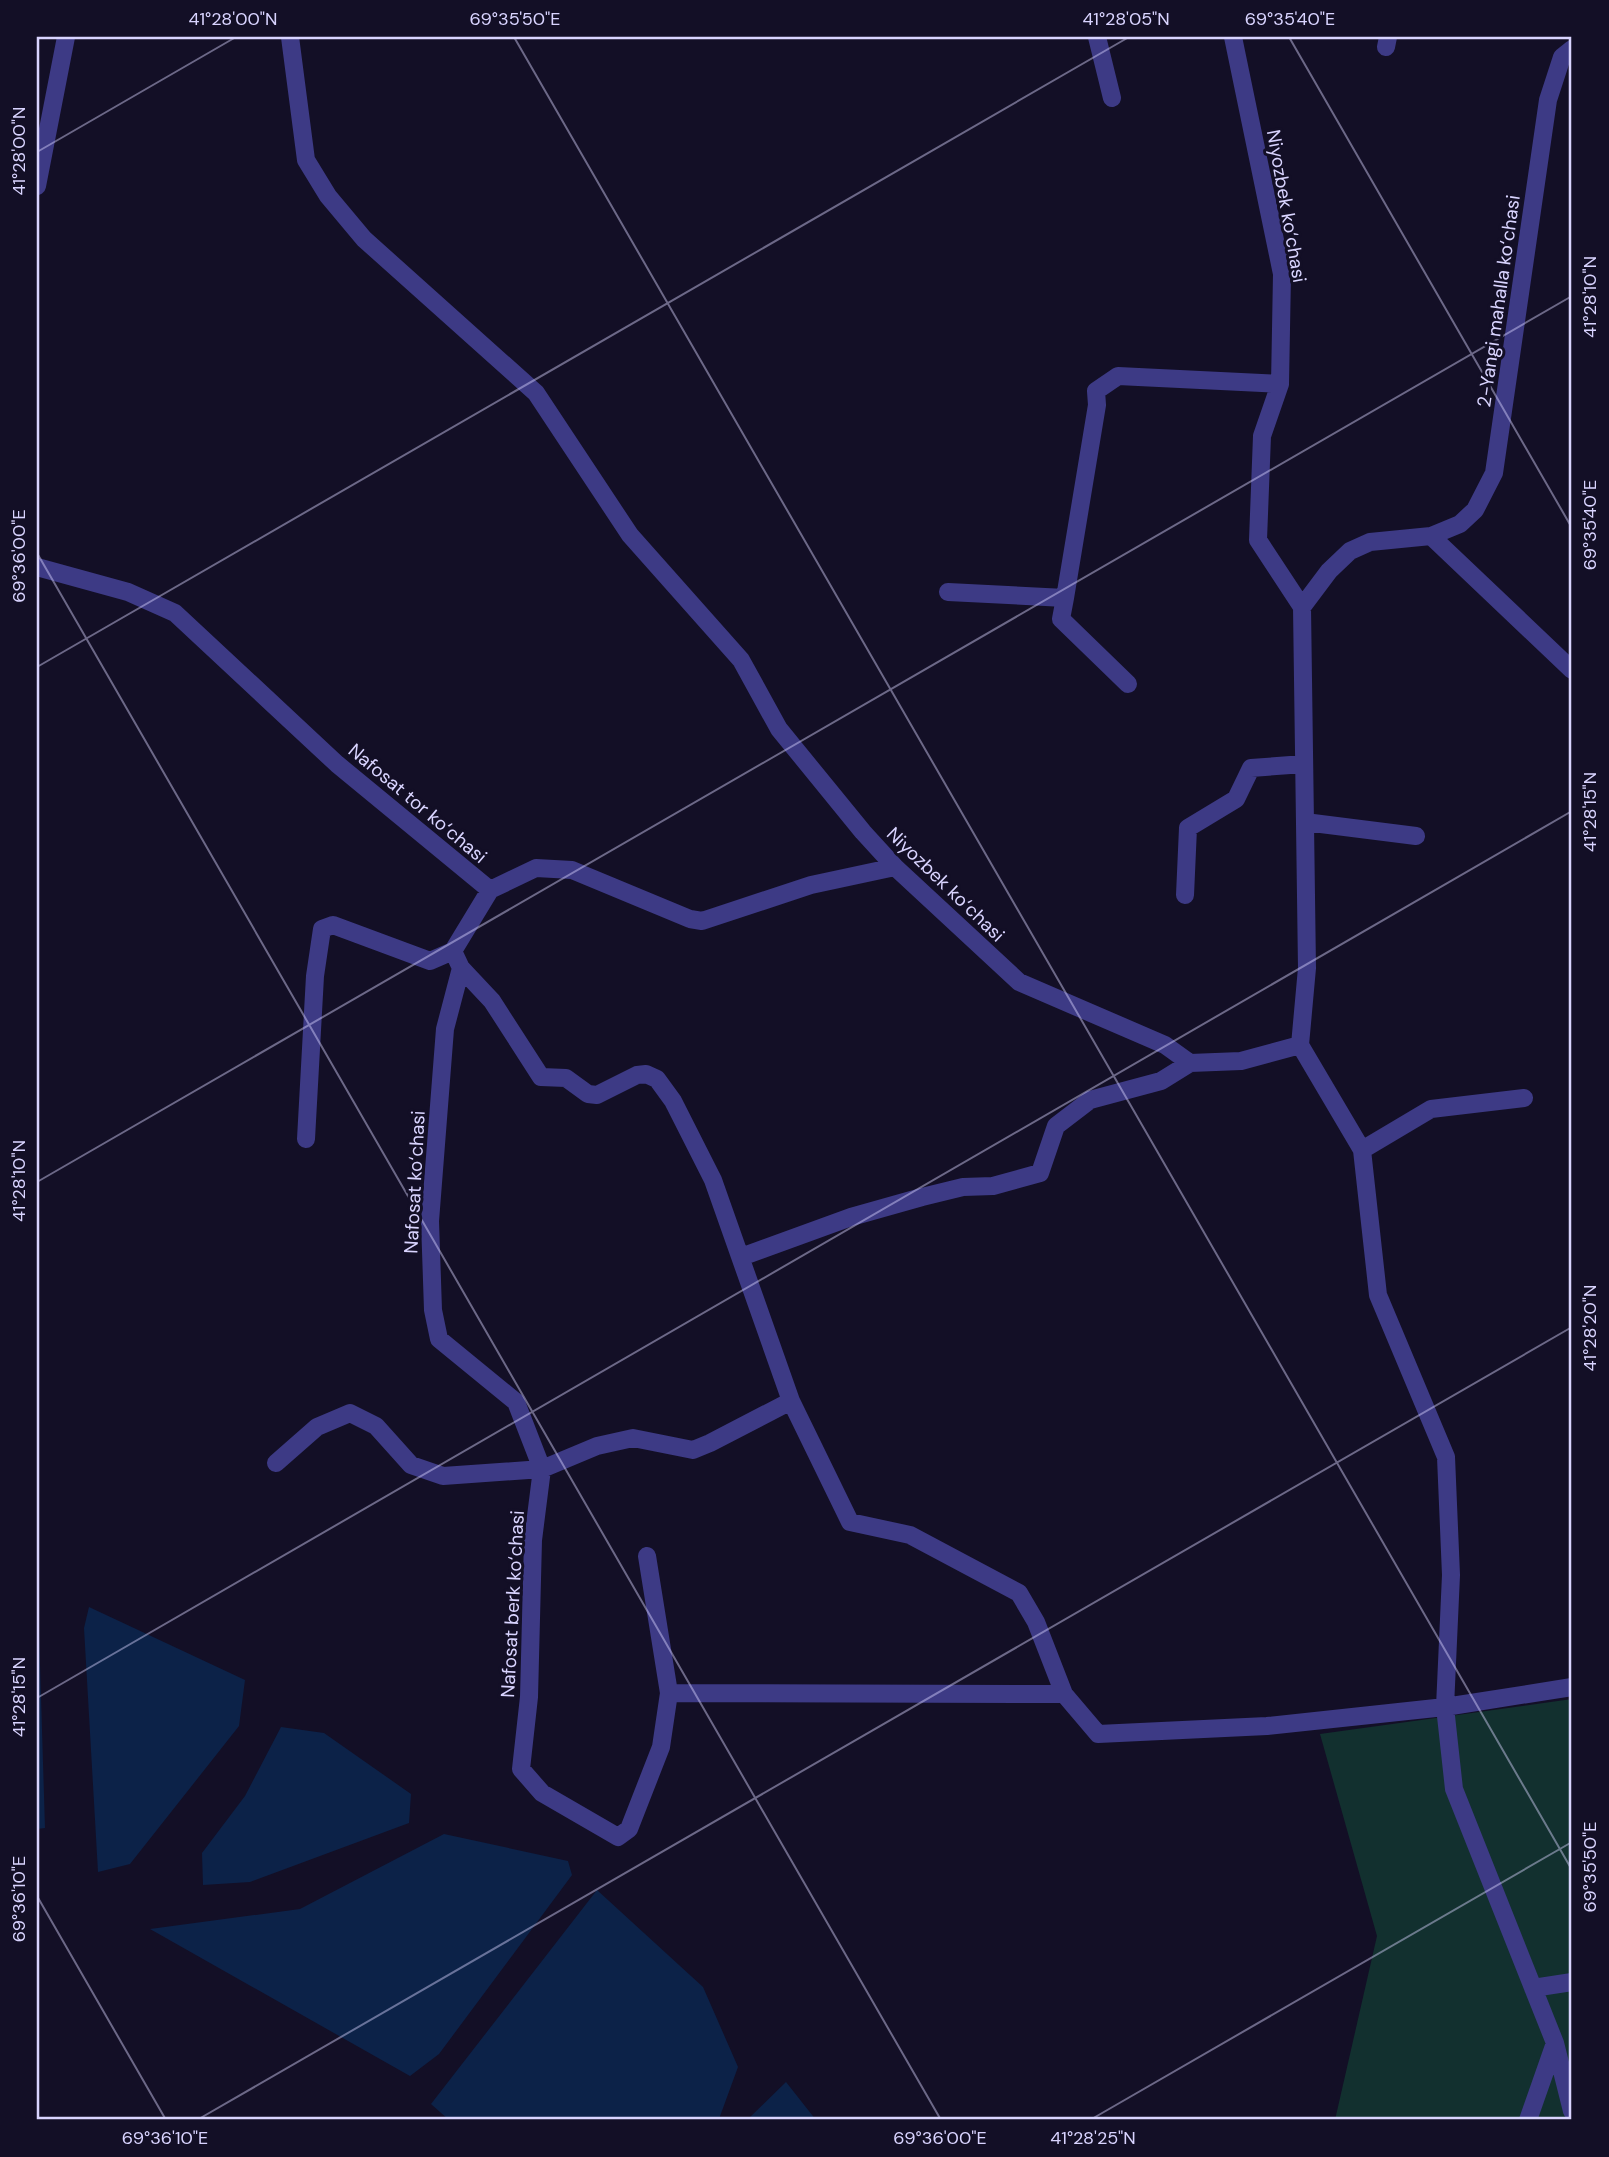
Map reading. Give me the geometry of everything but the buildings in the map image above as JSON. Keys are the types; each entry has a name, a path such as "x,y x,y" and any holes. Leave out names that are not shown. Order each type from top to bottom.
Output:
{"street":[{"path":"37,186 66,37"},
{"name":"Niyozbek ko‘chasi","path":"290,37 306,160 328,196 365,239 536,393 630,535 741,660 779,729 863,832 895,867 1018,982 1165,1045 1190,1063"},
{"path":"1097,37 1112,98"},
{"name":"Niyozbek ko‘chasi","path":"1233,37 1282,275 1280,384 1262,436 1258,540 1302,607"},
{"name":"2-Yangi mahalla ko‘chasi","path":"1302,607 1329,571 1350,551 1370,542 1431,536 1460,524 1475,510 1494,473 1548,100 1562,57 1572,49"},
{"path":"1128,684 1061,619 1097,405 1096,391 1118,376 1280,384"},
{"path":"1431,536 1572,670"},
{"name":"Nafosat tor ko‘chasi","path":"37,567 128,592 175,613 337,764 490,890 536,868 572,870 690,919 702,920 811,885 895,867"},
{"path":"948,592 1065,598"},
{"path":"1302,607 1307,968 1300,1045 1362,1150 1378,1295 1447,1457 1451,1575 1445,1707 1454,1789 1555,2043 1572,2111"},
{"path":"1185,895 1188,828 1236,799 1251,768 1304,764"},
{"path":"1305,822 1416,836"},
{"path":"306,1139 315,976 322,929 333,925 430,961 453,951 490,890"},
{"path":"453,951 461,968 492,1001 541,1077 566,1078 588,1094 597,1095 637,1075 646,1074 657,1079 673,1101 713,1180 791,1401 850,1522 910,1535 1019,1593 1037,1622 1064,1694 1098,1734 1267,1726 1445,1707 1572,1686"},
{"name":"Nafosat ko‘chasi","path":"461,968 445,1029 430,1221 433,1310 439,1339 516,1402 541,1469"},
{"path":"741,1257 851,1217 922,1197 963,1187 993,1186 1040,1173 1056,1126 1090,1100 1161,1081 1190,1063 1241,1061 1300,1045"},
{"path":"1362,1150 1431,1110 1524,1098"},
{"path":"276,1463 317,1427 350,1413 376,1426 411,1465 443,1476 541,1469 597,1446 633,1438 693,1450 791,1401"},
{"name":"Nafosat berk ko‘chasi","path":"541,1469 533,1540 529,1697 521,1769 542,1793 618,1837 629,1829 661,1747 669,1693 648,1556"},
{"path":"669,1693 1064,1694"},
{"path":"1533,1988 1572,1982"},
{"path":"1528,2120 1555,2043"}],"green space":[{"path":"1572,1699 1572,2120 1335,2120 1377,1936 1320,1734"}],"water":[{"path":"37,1566 45,1828 37,1829"},
{"path":"89,1607 245,1680 239,1726 130,1864 98,1872 84,1628"},
{"path":"281,1727 324,1733 411,1794 409,1823 250,1882 203,1885 202,1853 245,1796"},
{"path":"444,1834 568,1861 572,1875 439,2054 410,2076 150,1929 300,1909"},
{"path":"597,1890 703,1987 738,2067 719,2119 449,2120 431,2104"},
{"path":"786,2082 816,2120 747,2120"}]}
